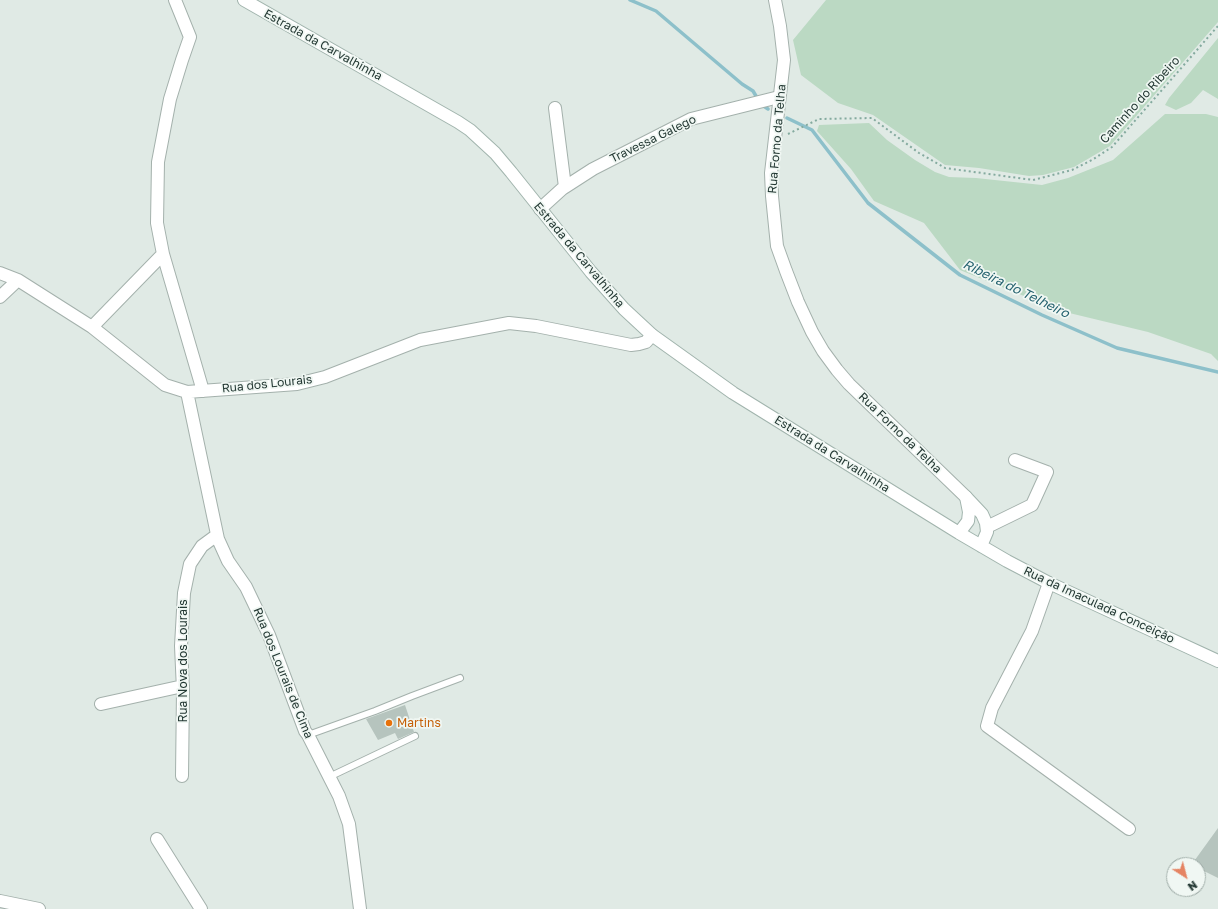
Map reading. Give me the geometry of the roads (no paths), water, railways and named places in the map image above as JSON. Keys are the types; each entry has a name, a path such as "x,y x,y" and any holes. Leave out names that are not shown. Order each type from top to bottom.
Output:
{"street":[{"path":"175,0 190,37 170,99 158,162 157,223 163,254 203,391"},
{"name":"Estrada da Carvalhinha","path":"244,0 464,126 482,139 600,283 624,309 652,335 733,393 981,546"},
{"name":"Rua Forno da Telha","path":"775,0 784,60 771,173 772,196 777,246 798,302 819,345 837,370 849,384 966,497 982,514 986,525"},
{"name":"Travessa Galego","path":"540,209 565,187 593,169 691,119 779,98"},
{"path":"555,108 565,187"},
{"path":"92,327 163,254"},
{"name":"Rua dos Lourais","path":"0,273 18,280 92,327 165,386 187,392 304,382 325,377 420,340 509,323 536,326 631,345 646,342 652,335"},
{"path":"0,297 18,280"},
{"name":"Rua dos Lourais de Cima","path":"187,392 217,534 228,561 246,587 269,635 304,731 308,735 339,796 349,824 360,909"},
{"path":"986,525 1032,505 1047,472 1015,460"},
{"path":"966,497 969,512 968,521"},
{"path":"959,533 968,521 975,518 979,519 986,525 987,532 981,546"},
{"name":"Rua Nova dos Lourais","path":"182,776 183,686 181,646 184,593 190,564 202,546 217,534"},
{"name":"Rua da Imaculada Conceição","path":"981,546 1049,583 1218,661"},
{"path":"1049,583 1032,631 992,708 987,726 1129,829"},
{"path":"101,704 183,686"},
{"path":"157,839 201,909"},
{"path":"0,901 39,909"}],"lane":[{"path":"308,735 460,678"},
{"path":"329,777 415,736"}],"waterway":[{"name":"Ribeira do Telheiro","path":"630,0 656,11 742,84 753,91 756,96"},
{"name":"Ribeira do Telheiro","path":"762,105 768,109"},
{"name":"Ribeira do Telheiro","path":"787,118 812,130 868,203 960,275 1042,315 1117,348 1218,372"}],"place":[{"name":"Martins","path":"389,723"}]}
